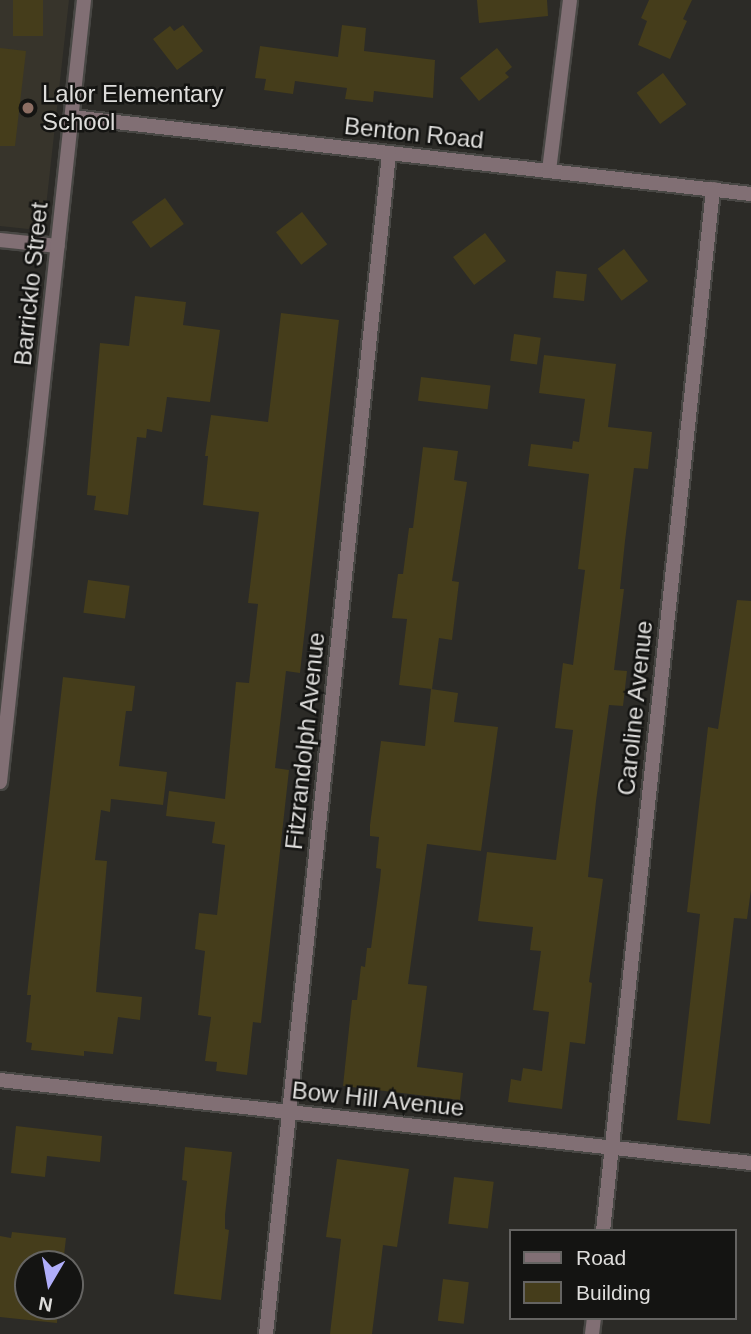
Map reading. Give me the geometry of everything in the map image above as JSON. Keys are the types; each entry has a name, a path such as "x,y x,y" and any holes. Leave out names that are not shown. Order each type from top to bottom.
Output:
{"street":[{"name":"Barricklo Street","path":"0,782 84,0"},
{"path":"549,171 570,0"},
{"name":"Benton Road","path":"72,117 751,194"},
{"name":"Fitzrandolph Avenue","path":"266,1334 389,153"},
{"name":"Caroline Avenue","path":"603,1229 713,189"},
{"path":"0,240 58,246"},
{"name":"Bow Hill Avenue","path":"0,1080 751,1163"}],"shaded area":[{"name":"Lalor Elementary School","path":"0,0 69,0 45,216 39,225 28,229 0,226"}],"building":[{"path":"13,0 43,0 43,36 13,36"},
{"path":"477,0 547,0 548,16 479,23"},
{"path":"649,0 692,0 683,19 687,21 670,59 638,45 647,21 641,18"},
{"path":"183,25 203,51 177,70 153,39 170,26 174,31"},
{"path":"342,25 366,28 364,51 435,60 433,98 374,91 373,102 345,99 347,88 295,81 293,94 264,90 266,79 255,78 260,46 338,57"},
{"path":"0,48 26,51 15,146 0,146"},
{"path":"497,48 512,67 505,73 509,77 479,101 460,78"},
{"path":"663,73 686,104 660,124 637,93"},
{"path":"165,198 184,224 151,248 132,222"},
{"path":"302,212 327,244 301,265 276,232"},
{"path":"485,233 506,261 474,285 453,257"},
{"path":"624,249 648,281 622,301 598,269"},
{"path":"556,271 587,274 584,301 553,298"},
{"path":"135,296 186,302 183,325 220,330 210,402 167,397 162,432 147,429 146,438 137,437 128,515 94,510 96,496 87,495 100,343 129,346"},
{"path":"281,313 339,320 300,673 286,671 275,768 289,770 261,1023 253,1022 247,1075 216,1071 217,1062 205,1061 211,1017 198,1015 205,951 195,949 199,913 217,915 225,845 212,843 215,822 166,816 169,791 225,799 236,682 249,683 258,604 248,603 259,512 203,505 208,456 205,456 211,415 268,422"},
{"path":"514,334 541,338 537,364 510,361"},
{"path":"544,355 616,364 608,427 652,432 648,469 634,468 625,541 620,589 624,589 614,670 627,671 623,706 609,705 596,801 588,877 603,879 589,982 592,983 585,1044 570,1042 562,1109 508,1102 511,1079 521,1081 523,1068 542,1071 549,1012 533,1010 541,951 530,950 533,927 478,921 487,852 556,860 573,730 555,728 563,663 573,665 585,570 578,569 589,474 528,466 531,444 572,449 573,441 579,442 585,399 539,393"},
{"path":"421,377 490,386 488,409 418,401"},
{"path":"423,447 458,451 454,480 467,482 452,581 459,582 452,640 439,638 432,689 399,685 407,619 392,618 398,574 403,574 409,528 413,528"},
{"path":"88,580 130,586 125,619 83,613"},
{"path":"737,600 751,601 751,890 747,919 734,918 710,1124 677,1120 700,914 687,912 708,727 718,729"},
{"path":"63,677 135,686 132,711 126,711 119,766 167,772 163,805 111,799 110,812 101,810 95,860 107,861 96,992 142,997 140,1020 118,1017 113,1054 84,1051 84,1056 31,1050 32,1043 26,1042 31,995 27,995"},
{"path":"431,689 458,693 454,722 498,727 481,851 427,844 408,984 427,986 417,1067 463,1073 460,1100 343,1086 352,1000 357,1000 361,966 365,967 367,948 371,948 380,880 381,869 376,868 379,837 370,836 370,825 381,741 425,746"},
{"path":"16,1126 102,1136 100,1162 47,1156 45,1177 11,1173"},
{"path":"185,1147 232,1152 225,1215 225,1229 229,1230 221,1300 174,1294 187,1181 182,1180"},
{"path":"337,1159 409,1169 397,1247 383,1245 372,1334 330,1334 341,1239 326,1237"},
{"path":"454,1177 494,1182 488,1229 448,1224"},
{"path":"12,1232 66,1238 65,1250 14,1250 14,1318 0,1317 0,1236 11,1238"},
{"path":"443,1279 469,1282 464,1324 438,1321"},
{"path":"28,1320 57,1320 57,1323"}],"place":[{"name":"Lalor Elementary School","path":"28,108"}]}
